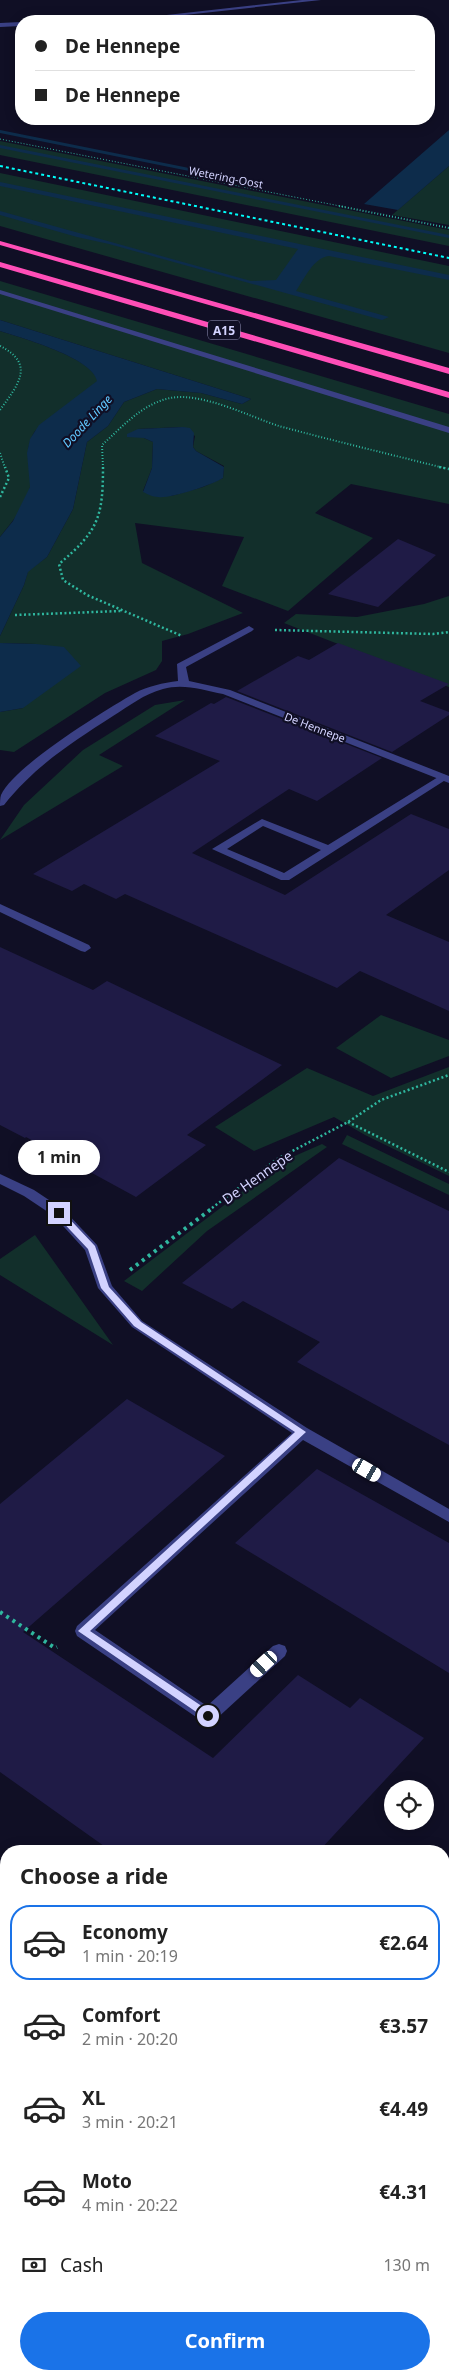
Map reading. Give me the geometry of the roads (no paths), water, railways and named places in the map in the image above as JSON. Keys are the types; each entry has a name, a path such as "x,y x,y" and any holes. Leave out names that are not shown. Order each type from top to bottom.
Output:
{"highway":[{"name":"A15","path":"0,243 449,370"},
{"name":"A15","path":"0,264 449,395"}],"street":[{"path":"174,15 318,0"},
{"path":"0,25 15,24"},
{"path":"0,292 449,430"},
{"path":"184,683 182,666 249,629"},
{"name":"De Hennepe","path":"0,803 17,782 61,745 139,695 161,686 184,683 226,692 446,778"},
{"name":"De Hennepe","path":"330,850 262,822 218,849 285,878 446,778"},
{"path":"0,908 85,948"},
{"path":"0,1178 29,1193 59,1213 92,1248 105,1288 138,1324 302,1432 449,1516"},
{"path":"279,1651 208,1716 83,1631 302,1432"}],"water":[{"path":"0,130 233,177 229,179 0,133"},
{"path":"449,130 449,166 398,210 364,204"},
{"path":"0,145 449,235 449,238 0,148"},
{"path":"0,182 449,275 449,280 329,256 318,260 296,291 389,317 382,320 109,244 77,237 0,215 0,211 251,281 276,280 298,249 0,186"},
{"name":"Doode Linge","path":"0,320 251,399 242,404 201,393 157,389 124,402 108,426 87,442 73,509 47,557 28,572 24,585 0,636 0,537 13,521 30,487 27,453 30,439 39,425 97,381 93,373 83,364 70,357 0,331"},
{"path":"190,428 194,433 193,447 196,451 224,467 223,478 201,488 172,496 156,497 143,492 152,468 153,442 144,438 127,437 127,434 138,429"},
{"path":"0,643 64,647 81,666 23,708 0,712"}],"railway":[{"path":"0,166 449,258"}]}
